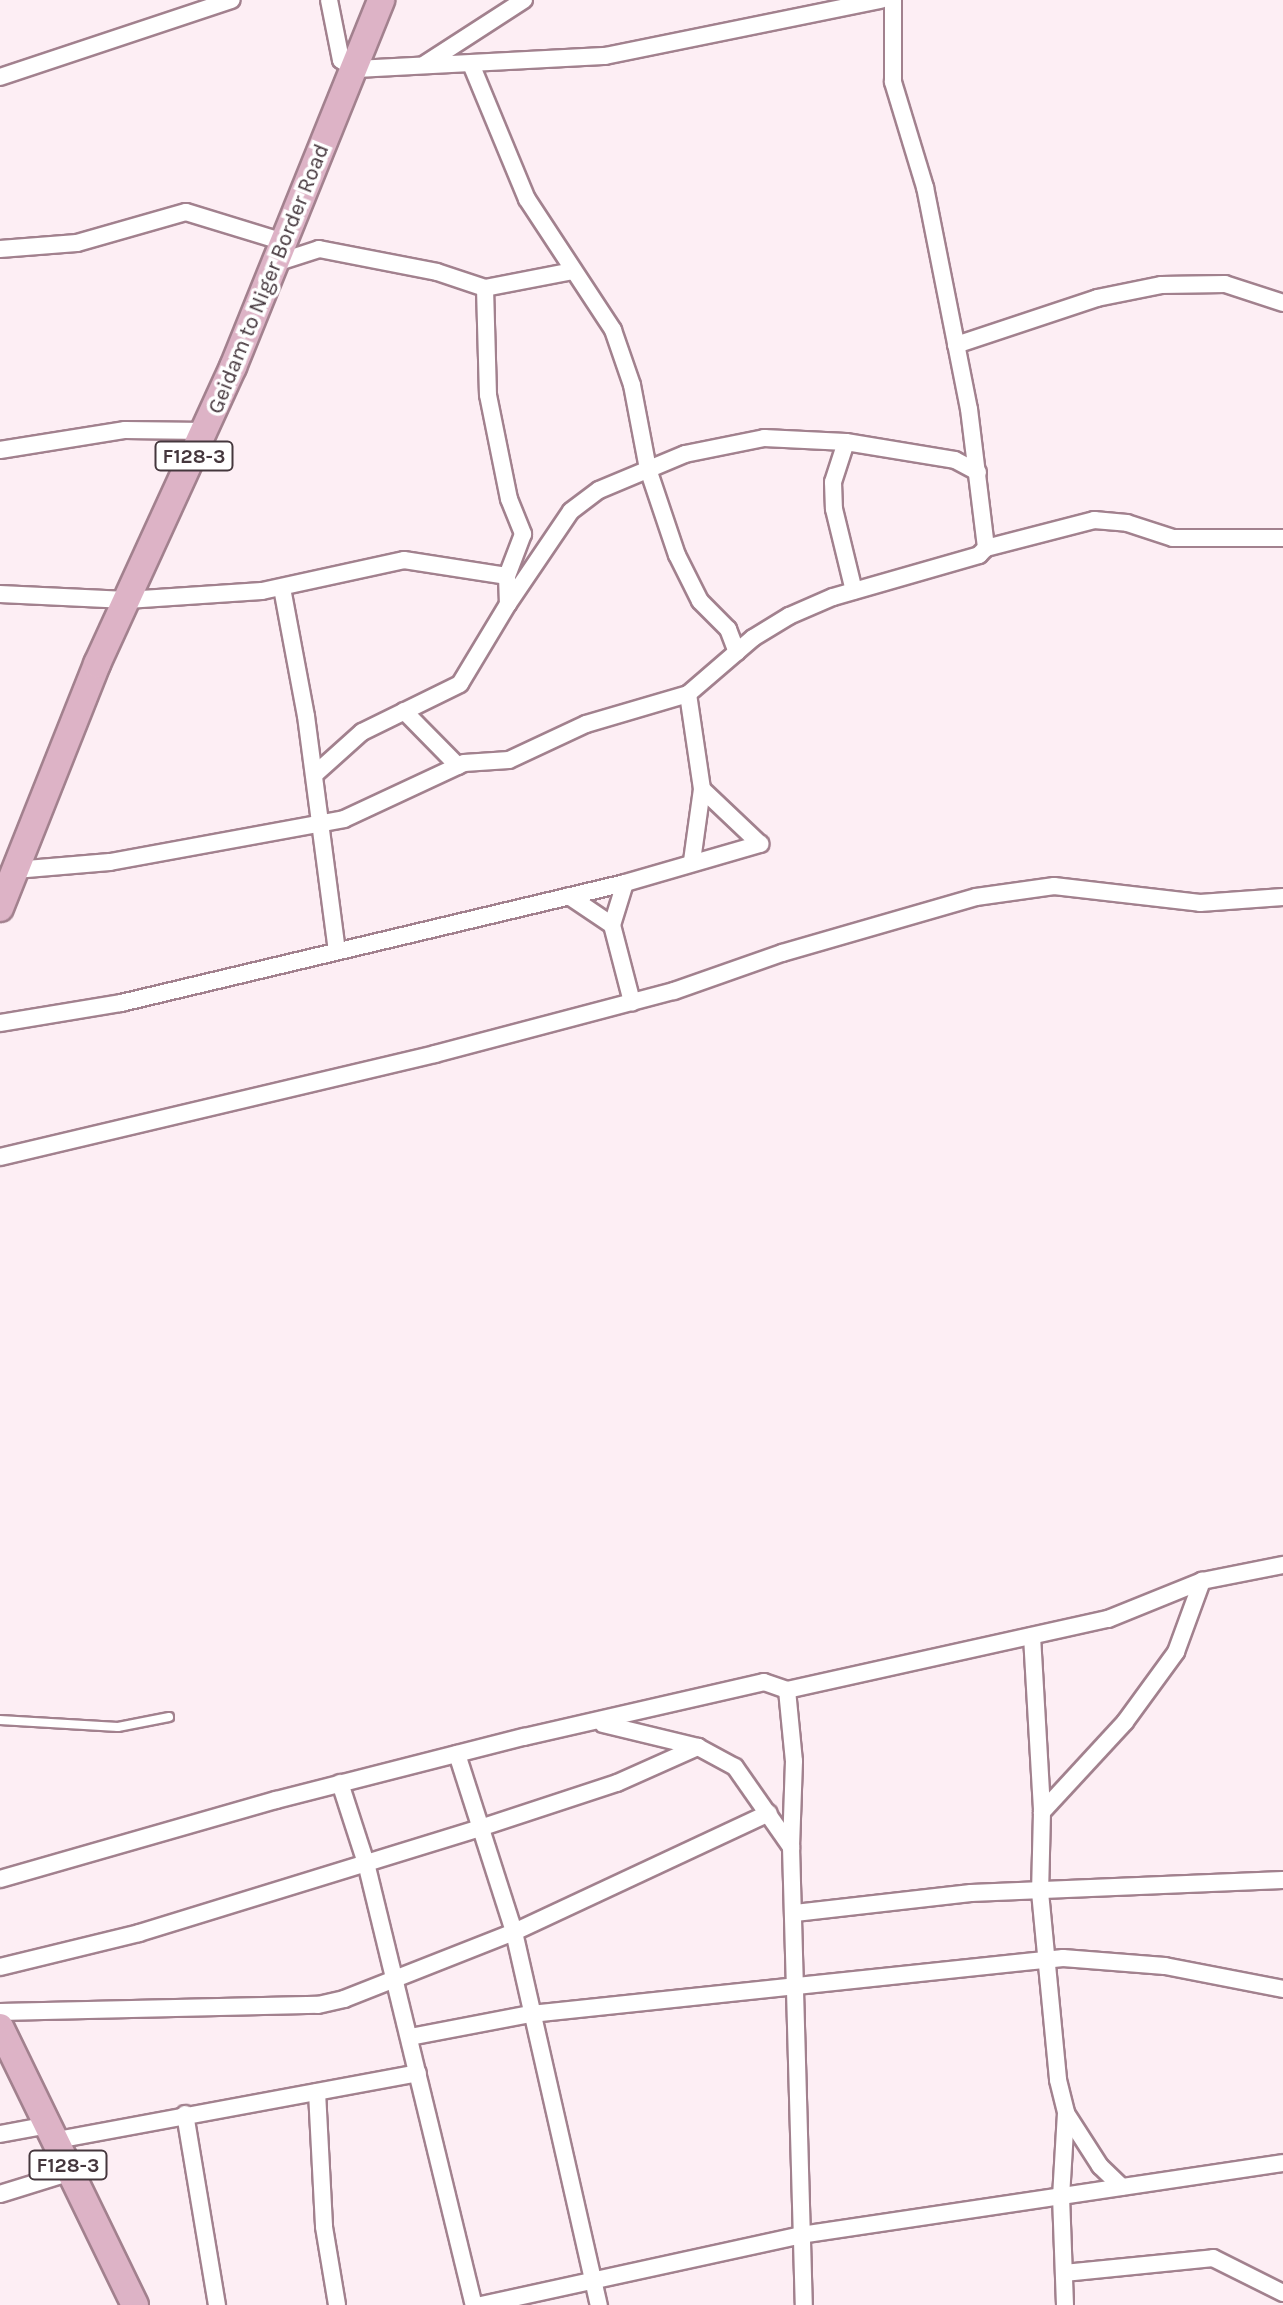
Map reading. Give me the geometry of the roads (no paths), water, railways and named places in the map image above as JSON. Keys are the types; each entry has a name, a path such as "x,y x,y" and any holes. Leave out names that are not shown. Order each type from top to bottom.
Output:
{"main road":[{"name":"Geidam to Niger Border Road","path":"0,908 127,600 206,431 381,0"},
{"name":"F128-3","path":"0,2027 135,2305"}],"street":[{"path":"0,77 232,0"},
{"path":"329,0 341,60 355,69 605,56 824,6 880,0"},
{"path":"424,65 524,0"},
{"path":"893,0 893,82 925,187 978,472 986,548"},
{"path":"471,64 527,199 613,330 632,385 648,469 683,566 700,601 728,629 737,652"},
{"path":"0,249 77,243 186,212 280,252 319,249 437,272 485,288 573,271"},
{"path":"956,345 1097,298 1161,285 1225,284 1283,303"},
{"path":"485,288 488,395 509,499 523,534 507,576 508,604"},
{"path":"0,450 125,430 206,431"},
{"path":"314,775 362,732 460,684 508,604 571,511 599,490 685,454 764,438 846,442 944,457 978,472"},
{"path":"846,442 833,482 834,509 854,591"},
{"path":"15,870 110,862 344,819 458,766 509,760 586,724 688,694 737,652 789,616 854,591 979,555 986,548 1094,520 1127,523 1173,538 1283,538"},
{"path":"0,594 127,600 282,588 404,560 507,576"},
{"path":"282,588 314,775 337,951"},
{"path":"688,694 702,789 692,861"},
{"path":"404,711 458,766"},
{"path":"0,1023 121,1003 625,883 692,861 760,844 702,789"},
{"path":"625,883 612,925 632,1002"},
{"path":"0,1157 632,1002 976,897 1054,886 1200,903 1283,897"},
{"path":"569,896 612,925"},
{"path":"0,1879 340,1783 457,1754 764,1682 787,1690 1108,1619 1202,1581 1283,1565"},
{"path":"1042,1812 1125,1722 1176,1652 1202,1581"},
{"path":"1032,1636 1042,1812 1040,1892 1045,1960 1066,2113 1061,2196 1065,2305"},
{"path":"787,1690 794,1761 791,1847 804,2305"},
{"path":"598,1723 698,1747 735,1767 791,1847"},
{"path":"0,1967 139,1933 480,1828 617,1783 698,1747"},
{"path":"457,1754 514,1932 599,2305"},
{"path":"340,1783 366,1863 474,2305"},
{"path":"0,2012 318,2005 396,1982 514,1932 769,1813"},
{"path":"795,1913 971,1893 1283,1880"},
{"path":"410,2037 531,2014 1045,1960 1165,1966 1283,1989"},
{"path":"0,2134 53,2132 185,2114 418,2073"},
{"path":"317,2092 324,2227 337,2305"},
{"path":"1066,2113 1100,2166 1122,2187"},
{"path":"185,2114 217,2305"},
{"path":"481,2305 801,2235 1283,2163"},
{"path":"0,2194 71,2172"},
{"path":"1064,2273 1213,2258 1283,2293"}],"lane":[{"path":"0,1720 118,1727 169,1717"}]}
